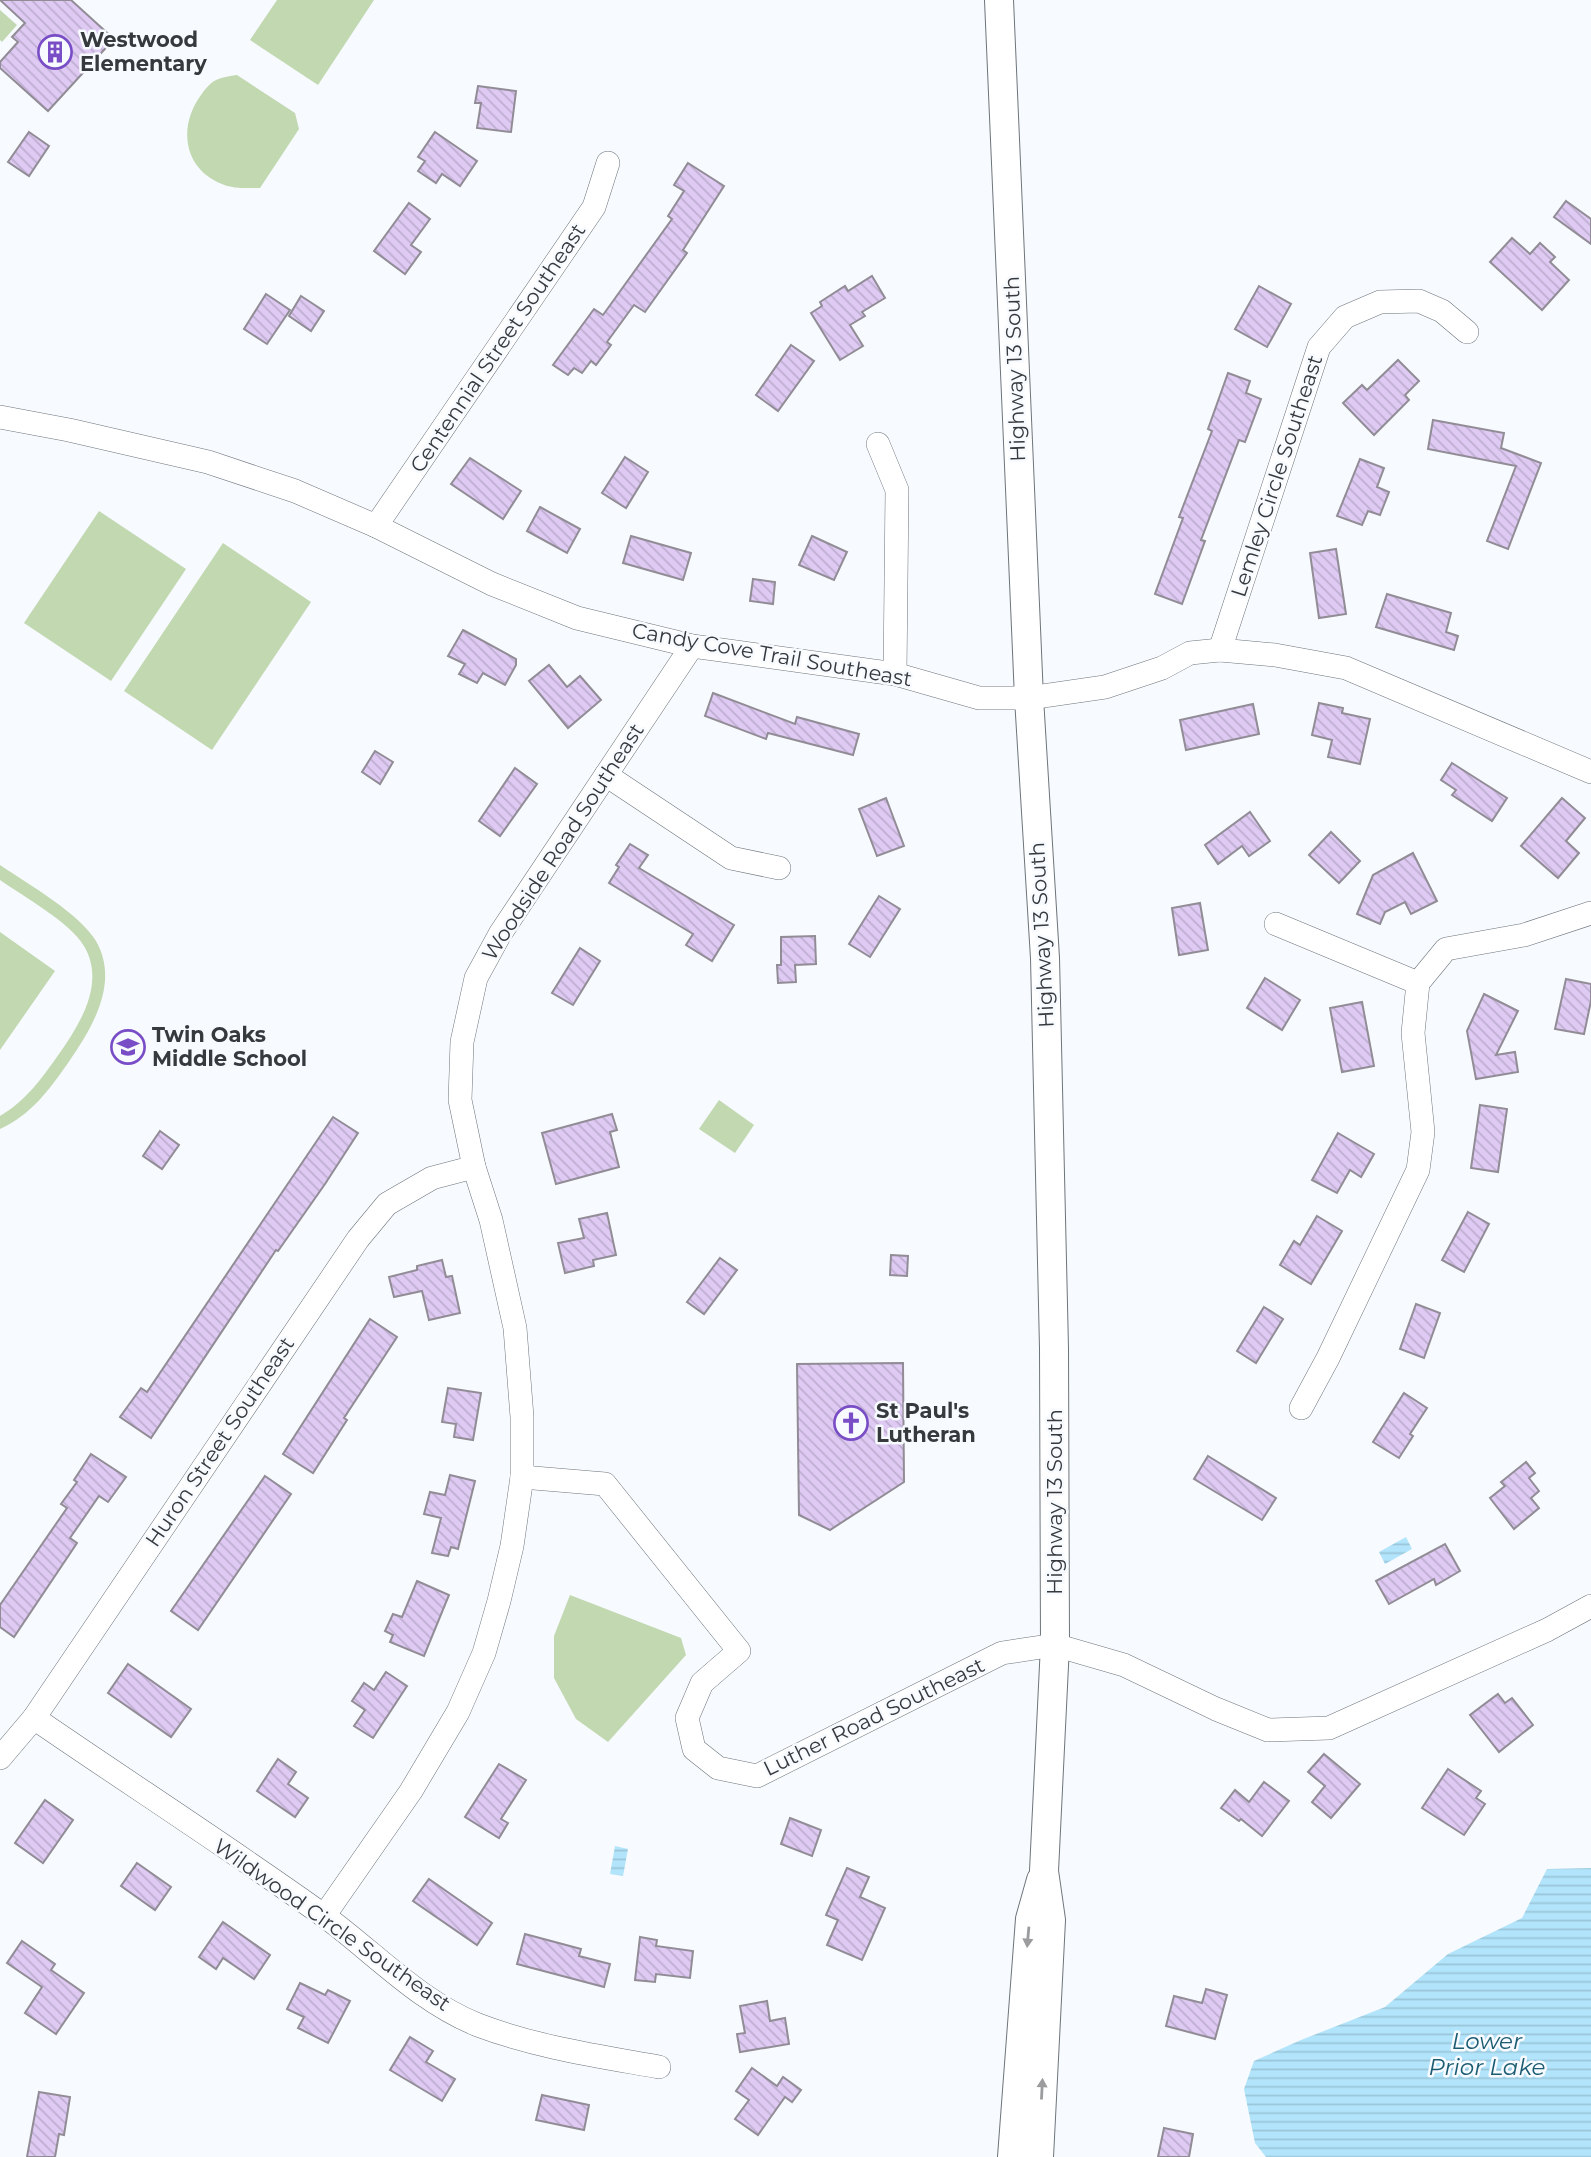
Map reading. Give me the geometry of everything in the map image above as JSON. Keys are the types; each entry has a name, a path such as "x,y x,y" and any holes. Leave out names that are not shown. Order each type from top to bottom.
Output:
{"main road":[{"name":"Highway 13 South","path":"999,0 1029,698 1045,958 1054,1348 1055,1646 1044,1871 1051,1920 1039,2157"},
{"name":"Highway 13 South","path":"1012,2157 1030,1919 1044,1871"}],"street":[{"name":"Centennial Street Southeast","path":"376,526 594,207 608,163"},
{"name":"Lemley Circle Southeast","path":"1220,650 1319,347 1345,317 1380,302 1419,301 1442,311 1467,332"},
{"name":"Candy Cove Trail Southeast","path":"0,417 69,429 208,462 295,491 376,526 492,584 577,618 692,646 895,674 979,698 1029,698 1105,687 1161,668 1190,653 1220,650 1275,655 1346,668 1591,772"},
{"path":"878,444 897,490 895,674"},
{"name":"Woodside Road Southeast","path":"324,1916 411,1791 458,1712 484,1653 512,1546 522,1477 522,1417 515,1328 491,1220 474,1167 460,1100 462,1042 475,978 500,934 692,646"},
{"path":"606,775 731,858 779,868"},
{"path":"1301,1408 1328,1358 1418,1170 1423,1132 1413,1033 1418,983 1446,949 1524,935 1591,913"},
{"path":"1276,924 1418,983"},
{"name":"Huron Street Southeast","path":"0,1759 34,1718 358,1239 387,1205 432,1178 474,1167"},
{"name":"Luther Road Southeast","path":"522,1477 605,1485 739,1651 702,1683 687,1717 694,1749 718,1768 757,1776 1002,1653 1055,1646"},
{"path":"1055,1646 1124,1665 1216,1709 1268,1730 1329,1728 1547,1630 1591,1606"},
{"name":"Wildwood Circle Southeast","path":"34,1718 324,1916 406,1982 441,2006 477,2024 540,2045 659,2067"}],"green space":[{"path":"277,0 374,0 318,85 250,40"},
{"path":"0,10 17,25 2,42 0,40"},
{"path":"237,75 295,113 299,129 260,188 231,187 209,177 199,168 188,146 189,120 203,93 216,80"},
{"path":"99,511 186,569 111,681 24,623"},
{"path":"223,543 311,602 212,750 124,691"},
{"path":"0,865 52,900 88,930 103,957 105,973 104,989 94,1020 68,1063 30,1109 0,1129 0,1116 33,1088 75,1030 88,1003 92,974 90,960 77,937 46,910 0,880"},
{"path":"0,932 55,971 0,1050"},
{"path":"719,1100 754,1125 735,1153 699,1129"},
{"path":"570,1595 681,1638 686,1655 608,1742 576,1719 554,1678 554,1636"}],"water":[{"path":"1406,1537 1412,1549 1385,1564 1379,1552"},
{"path":"615,1846 628,1849 623,1876 610,1874"},
{"name":"Lower Prior Lake","path":"1591,1868 1591,2157 1266,2157 1255,2143 1244,2089 1254,2061 1385,2007 1448,1954 1522,1918 1547,1869"}],"building":[{"name":"Westwood Elementary","path":"0,0 71,0 114,39 48,111 0,68 0,62 18,42 12,37 25,23"},
{"path":"478,86 516,91 511,132 477,128 481,103 475,103"},
{"path":"29,132 49,146 29,176 8,162"},
{"path":"435,132 477,161 460,186 442,174 436,183 418,171 425,161 418,157"},
{"path":"688,163 724,186 683,250 687,253 645,312 634,305 607,342 611,345 596,365 591,361 582,373 574,368 568,375 553,365 594,309 603,315 672,219 668,216 684,191 674,185"},
{"path":"1566,201 1591,219 1591,244 1554,217"},
{"path":"409,203 430,219 411,245 421,252 405,274 374,251"},
{"path":"1512,238 1530,254 1540,243 1555,257 1550,262 1569,280 1542,310 1490,262"},
{"path":"872,276 885,298 862,312 865,316 850,325 863,346 840,360 811,313 822,306 820,302 845,286 848,291"},
{"path":"1259,286 1291,304 1267,347 1235,329"},
{"path":"266,294 290,310 267,344 244,329"},
{"path":"301,296 324,311 311,331 289,316"},
{"path":"791,345 814,361 778,411 756,395"},
{"path":"1398,360 1419,381 1405,395 1409,400 1374,435 1343,403 1362,385 1367,390"},
{"path":"1228,373 1250,381 1246,393 1261,399 1245,442 1239,440 1201,540 1205,541 1182,604 1155,594 1183,518 1179,517 1212,431 1208,429"},
{"path":"1433,420 1504,433 1501,448 1541,463 1508,549 1487,541 1516,466 1428,449"},
{"path":"625,457 648,472 626,508 602,493"},
{"path":"470,458 521,491 503,519 451,484"},
{"path":"1360,459 1384,468 1377,487 1389,492 1380,515 1368,511 1362,525 1337,516"},
{"path":"540,507 580,529 567,553 527,531"},
{"path":"631,536 691,553 683,580 623,563"},
{"path":"812,536 847,552 834,580 799,565"},
{"path":"1336,549 1346,614 1319,618 1310,553"},
{"path":"753,579 775,582 773,604 750,601"},
{"path":"1387,594 1451,613 1446,632 1458,636 1454,650 1376,627"},
{"path":"463,630 516,659 516,665 505,685 483,673 477,683 459,674 465,664 448,656"},
{"path":"549,665 567,687 580,676 601,700 568,728 529,681"},
{"path":"713,693 795,724 797,717 859,734 853,755 768,733 766,739 705,716"},
{"path":"1319,703 1343,708 1342,713 1370,719 1360,764 1328,757 1332,740 1312,735"},
{"path":"1253,704 1259,734 1186,750 1180,720"},
{"path":"375,751 393,762 380,784 362,772"},
{"path":"1452,763 1507,798 1492,821 1452,795 1456,790 1441,780"},
{"path":"515,768 537,784 500,836 479,821"},
{"path":"886,798 904,846 877,856 859,809"},
{"path":"1562,798 1585,818 1566,841 1579,853 1558,878 1521,846"},
{"path":"1250,812 1270,841 1249,856 1242,846 1218,864 1205,845"},
{"path":"1331,832 1360,861 1339,883 1309,855"},
{"path":"630,844 648,855 639,868 734,925 712,961 686,945 693,934 609,883 619,867 616,865"},
{"path":"1413,853 1437,901 1411,914 1405,902 1385,912 1380,924 1357,914 1373,875"},
{"path":"879,896 900,909 870,957 849,944"},
{"path":"1200,903 1208,950 1179,955 1172,908"},
{"path":"815,936 816,964 795,965 796,982 778,983 777,965 781,965 781,937"},
{"path":"580,948 600,961 573,1005 552,993"},
{"path":"1265,978 1300,1000 1282,1030 1247,1008"},
{"path":"1566,979 1591,984 1591,1001 1584,1034 1555,1029"},
{"path":"1484,994 1518,1011 1496,1055 1515,1052 1518,1072 1476,1079 1467,1031"},
{"path":"1362,1002 1374,1066 1342,1072 1330,1008"},
{"path":"1480,1105 1507,1109 1498,1172 1471,1168"},
{"path":"612,1114 617,1130 610,1132 619,1167 556,1184 542,1133"},
{"path":"333,1117 358,1133 325,1184 278,1251 276,1250 151,1438 120,1417 141,1388 147,1392"},
{"path":"160,1131 179,1145 162,1169 143,1156"},
{"path":"1338,1133 1374,1154 1361,1177 1350,1170 1337,1193 1312,1180"},
{"path":"1468,1212 1489,1224 1464,1272 1442,1260"},
{"path":"607,1213 616,1255 593,1260 594,1266 565,1273 558,1243 584,1238 579,1219"},
{"path":"1317,1216 1342,1231 1311,1284 1280,1265 1294,1241 1300,1245"},
{"path":"891,1255 908,1256 907,1276 890,1275"},
{"path":"720,1258 737,1270 704,1314 687,1302"},
{"path":"442,1260 446,1277 452,1276 460,1313 429,1320 422,1291 394,1297 389,1277"},
{"path":"1416,1304 1440,1313 1424,1358 1400,1349"},
{"path":"1264,1307 1283,1319 1256,1363 1237,1351"},
{"path":"370,1319 397,1337 344,1418 347,1420 313,1473 283,1454"},
{"name":"St Paul's Lutheran","path":"903,1363 904,1482 830,1530 799,1515 797,1364"},
{"path":"448,1388 481,1393 473,1440 454,1437 456,1424 442,1422"},
{"path":"1404,1393 1427,1408 1410,1434 1413,1436 1399,1458 1373,1442"},
{"path":"91,1454 126,1477 108,1502 99,1496 70,1538 77,1543 14,1637 0,1627 0,1605 67,1508 61,1504 77,1482 74,1480"},
{"path":"1208,1456 1276,1498 1262,1520 1194,1479"},
{"path":"1526,1462 1535,1473 1529,1478 1539,1491 1531,1498 1539,1508 1514,1529 1490,1498 1505,1486 1501,1482"},
{"path":"450,1475 475,1481 458,1549 451,1547 448,1556 432,1553 441,1518 424,1514 430,1492 445,1495"},
{"path":"265,1476 291,1494 198,1630 171,1611"},
{"path":"1445,1544 1460,1571 1436,1585 1434,1579 1389,1604 1376,1581"},
{"path":"417,1581 449,1595 424,1656 390,1642 393,1635 385,1631 393,1614 402,1617"},
{"path":"128,1664 191,1709 171,1737 108,1693"},
{"path":"386,1672 407,1686 373,1738 354,1726 365,1710 352,1701 364,1683 374,1690"},
{"path":"1498,1694 1505,1703 1512,1698 1533,1725 1499,1752 1470,1715"},
{"path":"1324,1754 1360,1784 1331,1818 1312,1802 1325,1786 1308,1772"},
{"path":"278,1759 296,1772 288,1784 308,1798 295,1817 257,1791"},
{"path":"499,1764 526,1780 501,1819 508,1823 499,1838 465,1817"},
{"path":"1448,1769 1481,1791 1476,1798 1485,1804 1464,1835 1422,1808"},
{"path":"1264,1782 1289,1801 1262,1836 1241,1819 1239,1821 1221,1808 1235,1790 1249,1802"},
{"path":"45,1800 73,1820 43,1863 15,1843"},
{"path":"790,1818 821,1830 812,1856 781,1844"},
{"path":"137,1863 171,1887 155,1910 121,1886"},
{"path":"847,1868 869,1877 860,1897 885,1908 862,1960 827,1945 838,1920 826,1915"},
{"path":"429,1879 492,1923 477,1945 413,1901"},
{"path":"223,1922 270,1955 254,1979 223,1958 216,1969 199,1957"},
{"path":"525,1934 581,1949 579,1956 610,1964 604,1987 517,1964"},
{"path":"640,1937 657,1940 656,1946 693,1951 690,1978 656,1974 655,1982 635,1980"},
{"path":"22,1941 55,1964 51,1970 84,1993 56,2034 25,2013 42,1987 7,1963"},
{"path":"300,1983 325,1995 328,1990 350,2001 328,2043 298,2028 304,2017 287,2009"},
{"path":"1206,1989 1227,1995 1215,2039 1166,2026 1174,1996 1202,2003"},
{"path":"767,2001 770,2021 785,2018 789,2044 740,2052 737,2034 745,2033 740,2006"},
{"path":"410,2037 433,2051 426,2062 455,2079 442,2101 390,2070"},
{"path":"752,2068 777,2086 783,2077 801,2090 792,2102 785,2097 758,2135 735,2119 749,2100 736,2091"},
{"path":"39,2092 70,2097 64,2135 59,2134 55,2157 27,2157"},
{"path":"542,2095 589,2105 584,2130 536,2120"},
{"path":"1164,2128 1193,2134 1189,2157 1158,2157"}],"place":[{"name":"Westwood Elementary","path":"55,52"},
{"name":"Twin Oaks Middle School","path":"128,1047"},
{"name":"St Paul's Lutheran","path":"851,1423"}]}
